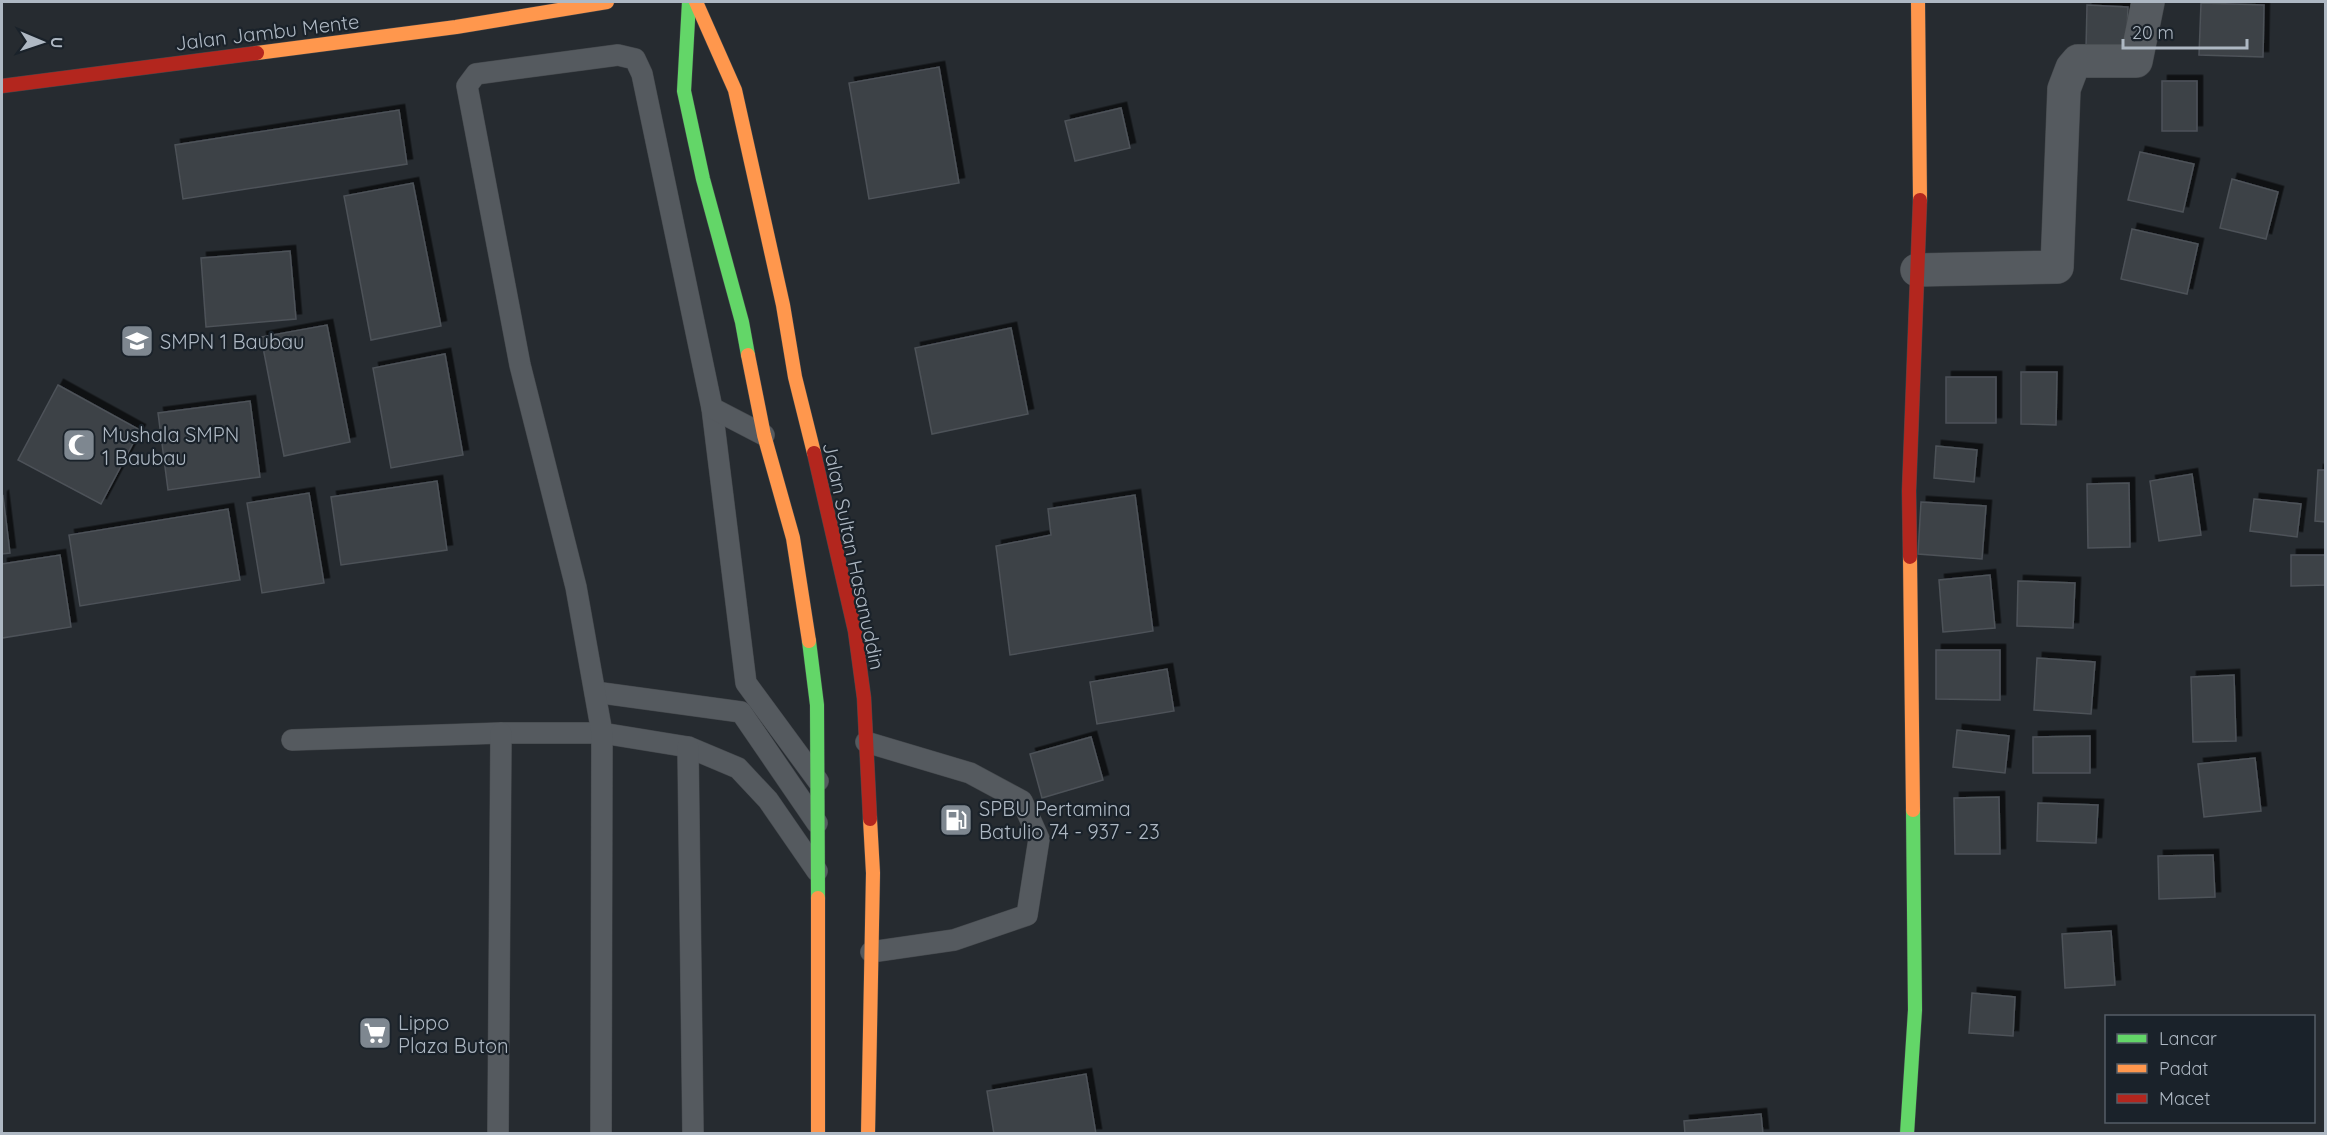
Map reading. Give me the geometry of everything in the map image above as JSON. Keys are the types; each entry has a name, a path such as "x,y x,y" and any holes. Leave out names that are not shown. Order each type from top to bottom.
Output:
{"main road":[{"name":"Jalan Jambu Mente","path":"2,87 444,28 607,2"},
{"path":"689,2 684,91 703,179 742,322 765,435 792,538 812,659 817,705 818,782 818,1134"},
{"name":"Jalan Sultan Hasanuddin","path":"696,2 735,90 780,294 795,377 855,631 864,698 873,873 868,1134"},
{"path":"1907,1134 1915,1010 1910,491 1920,176 1918,2"}],"street":[{"path":"1917,270 2057,267 2064,88 2072,68 2078,61 2136,62 2148,2"}],"lane":[{"path":"601,1134 602,733 576,587 520,365 467,86 476,74 618,55 635,59 642,74 712,408 746,683 818,782"},
{"path":"712,408 765,435"},
{"path":"595,692 741,712 818,824"},
{"path":"498,1134 501,733"},
{"path":"292,740 501,733 602,733 688,747 738,768 768,800 819,872"},
{"path":"866,742 970,773 1022,801 1039,839 1027,915 954,940 872,952"},
{"path":"688,747 693,1134"}],"building":[{"path":"2201,3 2264,5 2263,57 2199,55"},
{"path":"2087,5 2128,7 2126,52 2086,50"},
{"path":"939,67 959,183 869,199 849,83"},
{"path":"2162,81 2197,81 2197,131 2162,131"},
{"path":"1121,108 1130,148 1075,161 1065,121"},
{"path":"399,110 407,164 183,199 175,145"},
{"path":"2140,152 2194,164 2183,212 2128,200"},
{"path":"2232,179 2278,192 2266,239 2220,228"},
{"path":"413,183 441,326 371,340 344,196"},
{"path":"2132,229 2198,244 2187,294 2121,279"},
{"path":"290,251 296,319 206,327 201,258"},
{"path":"327,325 350,442 284,456 261,337"},
{"path":"1011,328 1028,414 932,434 915,348"},
{"path":"445,354 463,455 391,468 373,368"},
{"path":"2021,372 2057,372 2056,425 2021,424"},
{"path":"1946,377 1996,377 1996,423 1946,423"},
{"name":"Mushala SMPN 1 Baubau","path":"58,385 140,430 101,504 18,460"},
{"path":"250,401 260,477 168,490 158,413"},
{"path":"1936,446 1977,450 1974,482 1934,478"},
{"path":"2318,470 2326,470 2326,522 2315,521"},
{"path":"2192,474 2201,535 2159,541 2150,481"},
{"path":"437,481 447,550 341,565 331,497"},
{"path":"2129,483 2130,547 2088,548 2087,484"},
{"path":"309,493 324,583 262,593 247,503"},
{"path":"1135,495 1153,631 1010,655 996,546 1051,535 1048,509"},
{"path":"2,497 10,553 2,554"},
{"path":"2254,499 2301,504 2297,537 2250,531"},
{"path":"1921,502 1986,506 1982,559 1918,554"},
{"path":"228,509 240,580 80,606 69,535"},
{"path":"60,555 71,627 2,638 2,564"},
{"path":"2291,555 2326,555 2326,585 2291,586"},
{"path":"1990,575 1995,628 1943,632 1939,580"},
{"path":"2018,581 2075,583 2073,628 2017,626"},
{"path":"1936,650 2000,650 2000,700 1936,699"},
{"path":"2037,658 2095,662 2091,714 2034,710"},
{"path":"1167,669 1174,711 1097,724 1090,682"},
{"path":"2234,675 2236,741 2193,742 2191,677"},
{"path":"1957,730 2009,736 2005,773 1953,767"},
{"path":"2090,736 2090,773 2033,773 2033,737"},
{"path":"1091,737 1103,780 1042,798 1030,754"},
{"path":"2255,758 2261,811 2204,817 2198,764"},
{"path":"1999,797 2000,854 1955,854 1954,798"},
{"path":"2038,803 2098,805 2096,843 2037,841"},
{"path":"2213,855 2215,897 2159,899 2158,856"},
{"path":"2111,931 2115,985 2065,988 2062,934"},
{"path":"1972,993 2015,997 2013,1036 1969,1033"},
{"path":"1086,1074 1096,1134 994,1134 987,1091"},
{"path":"1761,1114 1763,1134 1685,1134 1684,1121"}],"traffic: fast":[{"path":"689,2 684,91 703,179 742,322 748,355"},
{"path":"809,641 817,705 818,898"},
{"path":"1907,1134 1915,1010 1913,810"}],"traffic: slow":[{"path":"257,53 456,27 607,2"},
{"path":"696,2 735,90 783,305 795,377 814,453"},
{"path":"1918,2 1920,200"},
{"path":"748,355 764,435 793,538 809,641"},
{"path":"1910,557 1913,810"},
{"path":"868,1134 873,873 870,819"},
{"path":"818,898 818,1134"}],"traffic: jam":[{"path":"2,86 257,53"},
{"path":"1910,557 1909,491 1920,200"},
{"path":"814,453 855,631 864,698 870,819"}],"place":[{"name":"SMPN 1 Baubau","path":"137,341"},
{"name":"Mushala SMPN 1 Baubau","path":"79,445"},
{"name":"SPBU Pertamina Batulio 74 - 937 - 23","path":"956,820"},
{"name":"Lippo Plaza Buton","path":"375,1033"}]}
